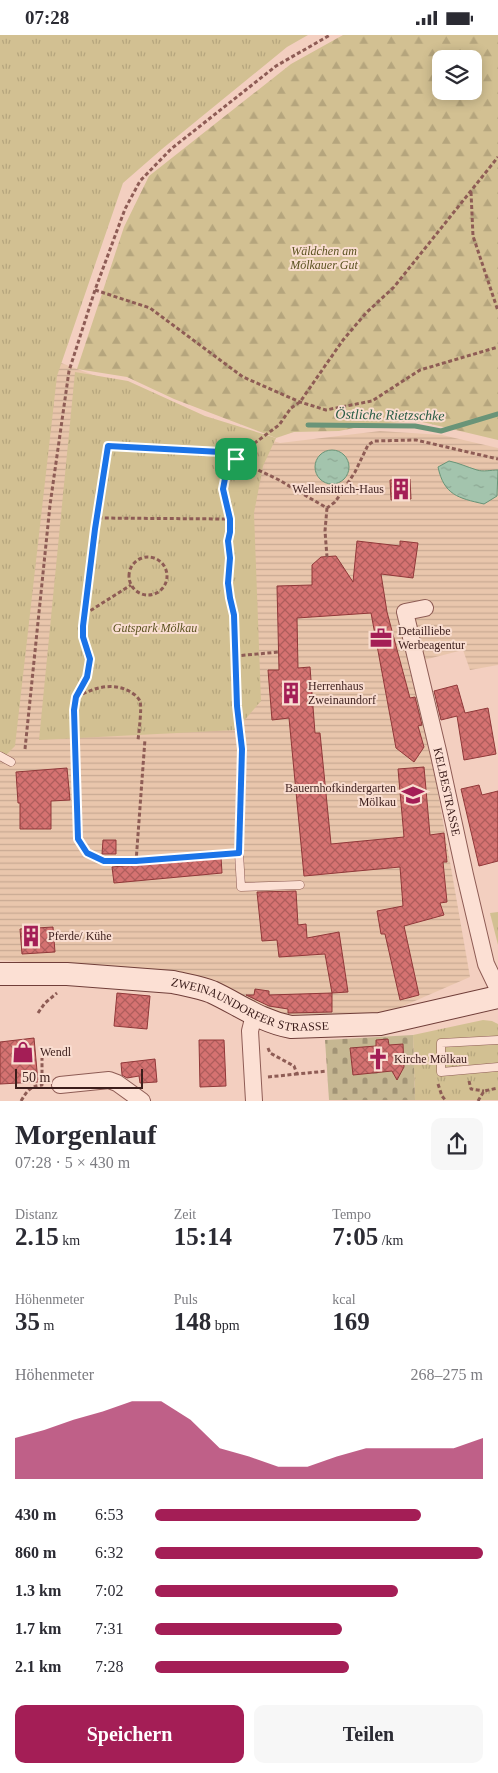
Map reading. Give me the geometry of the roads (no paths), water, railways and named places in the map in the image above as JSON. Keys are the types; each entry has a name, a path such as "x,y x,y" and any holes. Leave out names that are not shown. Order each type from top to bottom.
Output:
{"street":[{"name":"KELBESTRASSE","path":"425,607 405,612 486,964 498,989"},
{"name":"ZWEINAUNDORFER STRASSE","path":"0,974 67,974 173,983 211,992 254,1015 279,1025 291,1027 371,1025 498,997"},
{"path":"254,1015 250,1031 254,1101"},
{"path":"60,1085 109,1080 117,1083 142,1101"}],"lane":[{"path":"242,749 239,853 241,887 300,885"},
{"path":"0,756 11,762"},
{"path":"498,1039 441,1043 441,1072 498,1067"}],"water":[{"path":"332,450 344,455 349,467 344,479 332,484 320,479 315,467 320,455"},
{"path":"449,461 479,471 498,470 497,496 484,504 467,500 454,494 444,484 438,467"}],"waterway":[{"name":"Östliche Rietzschke","path":"308,425 415,426 441,431 498,414"}],"place":[{"name":"Wellensittich-Haus","path":"401,489"},
{"name":"Detailliebe Werbeagentur","path":"381,638"},
{"name":"Herrenhaus Zweinaundorf","path":"291,693"},
{"name":"Bauernhofkindergarten Mölkau","path":"413,795"},
{"name":"Pferde/ Kühe","path":"31,936"},
{"name":"Wendl","path":"23,1052"},
{"name":"Kirche Mölkau","path":"378,1059"}],"park label":[{"name":"Wäldchen am Mölkauer Gut","path":"324,258"},
{"name":"Gutspark Mölkau","path":"155,628"}]}
